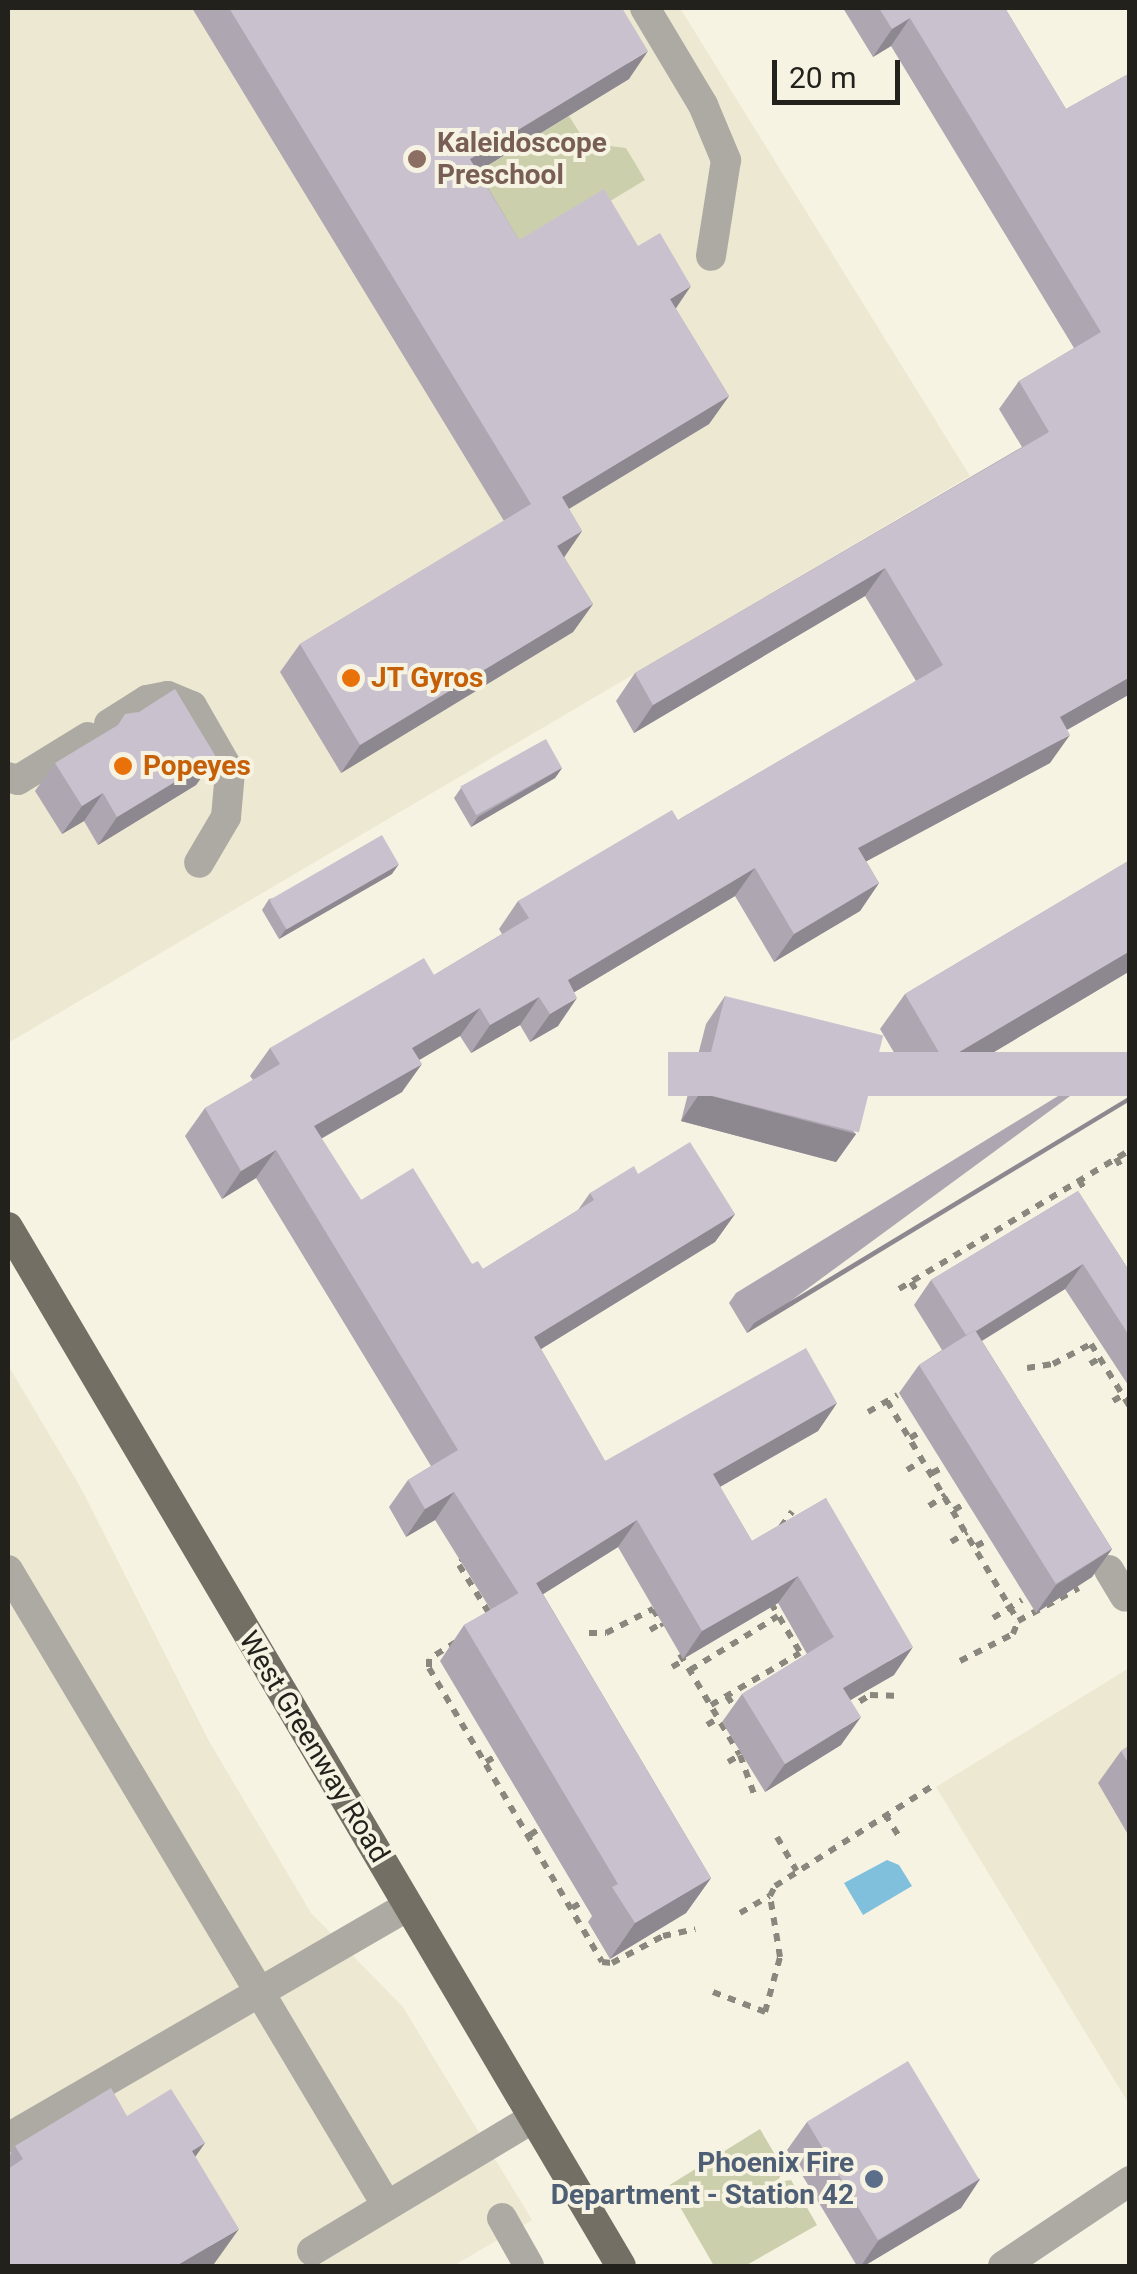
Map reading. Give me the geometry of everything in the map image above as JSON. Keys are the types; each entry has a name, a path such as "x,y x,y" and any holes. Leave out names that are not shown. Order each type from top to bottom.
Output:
{"main road":[{"name":"West Greenway Road","path":"8,1227 621,2266"}],"street":[{"path":"645,8 703,105 726,160 711,256"},
{"path":"8,777 18,780 147,700 168,696 192,706 230,772 226,817 198,863"},
{"path":"8,1570 387,2206"},
{"path":"1097,1577 1125,1597"},
{"path":"8,2138 408,1906"},
{"path":"312,2251 533,2118"},
{"path":"1003,2266 1130,2181"},
{"path":"502,2218 517,2262"}],"path":[{"path":"899,1289 1130,1150"},
{"path":"1116,1158 1122,1169"},
{"path":"1079,1180 1085,1190"},
{"path":"1061,1191 1070,1205"},
{"path":"1044,1202 1050,1211"},
{"path":"1007,1224 1013,1234"},
{"path":"948,1260 954,1270"},
{"path":"911,1282 918,1293"},
{"path":"1026,1368 1053,1364 1090,1344 1130,1407"},
{"path":"1090,1364 1100,1358"},
{"path":"868,1412 897,1395"},
{"path":"1113,1401 1122,1396"},
{"path":"886,1401 946,1495 1018,1621"},
{"path":"910,1438 920,1432"},
{"path":"907,1470 923,1460"},
{"path":"932,1474 942,1468"},
{"path":"929,1506 946,1495"},
{"path":"954,1510 964,1504"},
{"path":"776,1531 792,1512"},
{"path":"951,1542 967,1532"},
{"path":"976,1546 986,1540"},
{"path":"477,1559 472,1550 459,1561 493,1619 477,1629"},
{"path":"960,1661 1013,1634 1018,1621 1097,1577"},
{"path":"761,1586 808,1668"},
{"path":"993,1618 1022,1600"},
{"path":"589,1633 606,1632 648,1610 669,1636"},
{"path":"690,1670 778,1616"},
{"path":"650,1630 662,1623"},
{"path":"746,1624 751,1632"},
{"path":"461,1639 427,1664 602,1962 612,1963 663,1936 695,1929"},
{"path":"676,1648 740,1755 754,1794"},
{"path":"711,1705 800,1654"},
{"path":"672,1667 684,1660"},
{"path":"772,1670 780,1683"},
{"path":"728,1696 733,1705"},
{"path":"836,1714 870,1696 902,1696"},
{"path":"708,1725 718,1718"},
{"path":"728,1762 740,1755"},
{"path":"486,1762 496,1756"},
{"path":"713,1992 765,2012 780,1957 770,1896 774,1886 936,1784"},
{"path":"885,1814 901,1840"},
{"path":"530,1835 540,1829"},
{"path":"778,1838 797,1872"},
{"path":"740,1912 770,1896"},
{"path":"572,1908 582,1902"}],"shaded area":[{"path":"8,8 680,8 970,476 8,1043"},
{"path":"8,1365 81,1488 210,1743 311,1913 403,2007 532,2220 453,2266 8,2266"},
{"path":"1129,1668 1129,2104 936,1787"}],"green space":[{"path":"569,116 586,143 626,148 645,180 499,268 451,188"},
{"path":"760,2129 784,2170 777,2182 791,2180 817,2225 745,2266 714,2266 668,2186"}],"water":[{"path":"887,1860 899,1865 912,1886 863,1915 844,1883"}],"building":[{"path":"229,8 622,8 648,51 470,159 519,240 604,189 638,246 660,233 691,286 670,299 729,396 562,497 582,531 557,546 593,604 360,745 300,644 531,504"},
{"path":"879,8 1005,8 1066,109 1130,73 1130,677 1060,717 1070,735 858,848 879,883 794,934 755,868 568,980 577,998 550,1014 539,997 490,1025 480,1008 412,1048 422,1064 314,1126 361,1200 413,1168 472,1264 478,1261 483,1269 594,1200 590,1193 634,1166 638,1174 690,1142 735,1214 534,1337 605,1461 806,1348 837,1403 713,1474 752,1541 826,1498 913,1647 843,1688 861,1717 785,1764 742,1694 834,1637 798,1576 702,1631 637,1520 519,1594 454,1492 425,1509 408,1480 458,1450 276,1150 241,1171 205,1108 280,1064 270,1048 424,958 434,975 529,918 518,901 672,810 678,820 943,665 885,568 653,705 635,673 1049,432 1019,381 1101,332 910,18 892,29"},
{"path":"175,689 216,757 117,817 103,793 82,806 55,763 118,725 125,714 139,712"},
{"path":"546,739 562,768 476,815 460,787"},
{"path":"382,835 399,864 286,929 269,900"},
{"path":"1130,860 1130,951 944,1061 905,994"},
{"path":"725,996 883,1035 859,1132 701,1093"},
{"path":"668,1052 1130,1052 1130,1096 668,1096"},
{"path":"1078,1191 1130,1272 1130,1337 1083,1264 966,1335 931,1280"},
{"path":"975,1330 1112,1549 1056,1584 919,1365"},
{"path":"536,1583 711,1878 635,1923 612,1887 618,1884 464,1625"},
{"path":"1130,1745 1130,1766 1121,1751"},
{"name":"Phoenix Fire Department - Station 42","path":"908,2061 979,2179 878,2240 807,2122"},
{"path":"111,2088 127,2116 171,2089 205,2143 192,2151 239,2229 176,2266 8,2266 8,2169 23,2159 15,2146"}],"place":[{"name":"Kaleidoscope Preschool","path":"417,159"},
{"name":"JT Gyros","path":"351,678"},
{"name":"Popeyes","path":"123,766"},
{"name":"Phoenix Fire Department - Station 42","path":"874,2179"}]}
